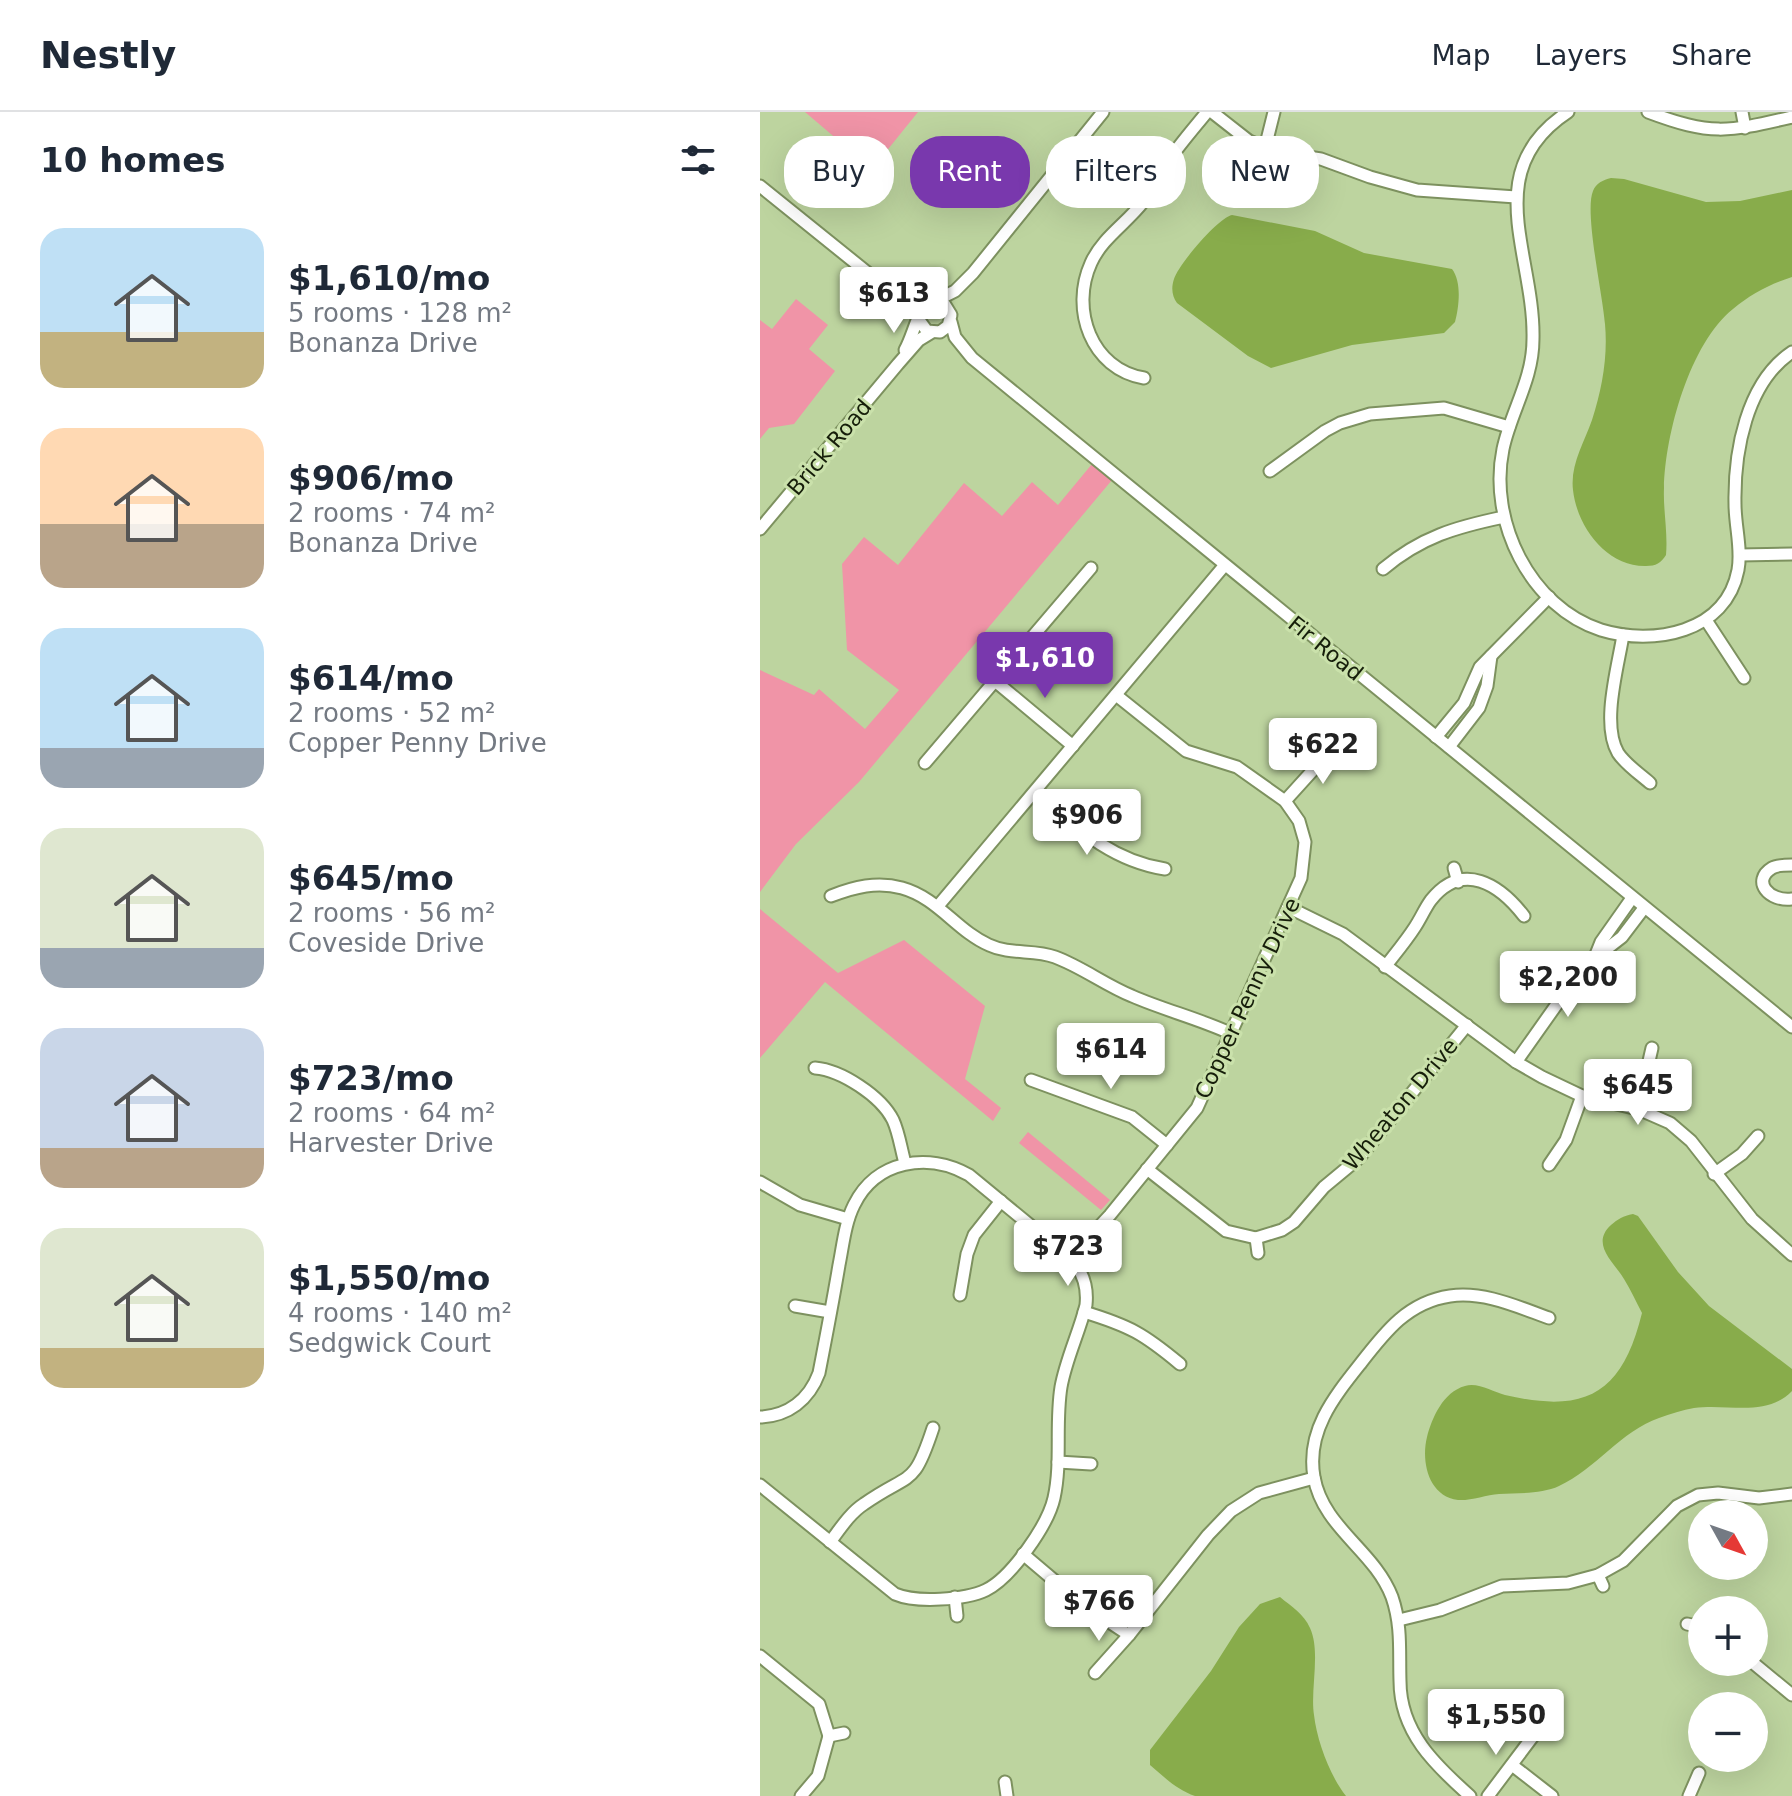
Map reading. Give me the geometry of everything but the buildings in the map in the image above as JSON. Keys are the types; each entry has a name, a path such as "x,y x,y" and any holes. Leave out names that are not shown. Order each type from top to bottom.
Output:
{"street":[{"path":"919,318 923,306 955,291 973,273 1103,112"},
{"path":"1144,378 1122,373 1095,345 1085,318 1084,287 1092,262 1099,249 1143,201 1171,157 1210,112 1243,136"},
{"path":"1268,136 1274,112"},
{"path":"1568,112 1550,125 1521,167 1516,197 1517,219 1533,340 1526,385 1509,427 1500,464 1504,517 1522,561 1549,597 1583,622 1623,635 1658,636 1685,630 1706,620 1722,605 1733,587 1740,555 1735,481 1744,430 1766,376 1792,352"},
{"path":"1648,112 1699,129 1723,130 1792,117"},
{"path":"1742,112 1745,128"},
{"path":"1319,159 1417,190 1516,197"},
{"path":"760,186 902,298 924,328 933,333 944,330 973,273"},
{"path":"876,280 947,305 951,318"},
{"name":"Brick Road","path":"898,364 919,318"},
{"name":"Fir Road","path":"951,318 955,337 972,358"},
{"name":"Fir Road","path":"933,333 972,358 1792,1027"},
{"name":"Brick Road","path":"760,529 919,340 933,333"},
{"path":"1270,471 1325,431 1370,414 1444,408 1509,427"},
{"path":"1383,569 1402,553 1431,537 1504,517"},
{"path":"1740,555 1792,554"},
{"path":"938,906 1224,566"},
{"path":"925,763 1091,568"},
{"path":"1436,737 1461,708 1480,667 1549,597"},
{"path":"1706,620 1744,678"},
{"path":"1623,635 1611,715 1612,737 1622,758 1650,783"},
{"path":"1449,747 1479,708 1487,686 1492,655"},
{"path":"995,681 1073,746"},
{"path":"1116,695 1186,751 1237,767 1285,801 1314,769 1322,748"},
{"path":"1035,792 1101,846 1132,862 1165,869"},
{"name":"Copper Penny Drive","path":"1070,1258 1110,1215 1197,1108 1305,866 1305,842 1299,821 1285,801"},
{"path":"1792,865 1771,868 1764,881 1770,896 1780,900 1792,899"},
{"path":"1454,868 1458,882"},
{"path":"1385,967 1416,926 1430,901 1444,888 1458,882 1472,879 1494,886 1512,900 1524,916"},
{"path":"831,896 852,888 884,885 913,892 938,906 991,946 1054,956 1132,996 1196,1017 1230,1033"},
{"path":"1595,958 1601,942 1632,898"},
{"path":"1288,907 1332,927 1516,1062 1542,1077 1582,1096 1659,1117 1680,1131 1752,1219 1792,1255"},
{"path":"1516,1062 1562,997 1595,958 1622,937 1644,908"},
{"name":"Wheaton Drive","path":"1256,1238 1282,1230 1294,1222 1324,1187 1352,1166 1467,1025"},
{"path":"1638,1109 1652,1048"},
{"path":"815,1068 837,1072 887,1110 895,1124 905,1163"},
{"path":"1031,1080 1132,1117 1167,1145"},
{"path":"1549,1165 1566,1140 1582,1096"},
{"path":"1714,1174 1742,1154 1758,1136"},
{"path":"760,1417 791,1409 812,1387 819,1373 848,1219 867,1186 886,1171 905,1163 927,1161 955,1167 969,1175 1070,1258 1082,1273 1084,1312 1060,1390 1058,1462 1050,1512 1043,1528 1023,1554 993,1586 979,1593 955,1597 914,1600 895,1594 762,1491"},
{"path":"1147,1169 1214,1224 1237,1235 1256,1238 1258,1253"},
{"path":"760,1182 792,1201 848,1219"},
{"path":"960,1295 967,1254 974,1235 1001,1201"},
{"path":"1470,1796 1443,1772 1416,1738 1403,1708 1400,1691 1399,1620 1392,1598 1379,1571 1335,1524 1322,1500 1314,1478 1315,1440 1332,1400 1390,1327 1410,1310 1451,1296 1478,1296 1549,1318"},
{"path":"795,1306 830,1312"},
{"path":"1084,1312 1132,1328 1180,1364"},
{"path":"830,1542 864,1504 913,1475 922,1461 933,1428"},
{"path":"1058,1462 1091,1464"},
{"path":"1095,1673 1231,1511 1259,1493 1314,1478"},
{"path":"1399,1620 1440,1610 1502,1586 1600,1581 1677,1506 1698,1495 1718,1493 1759,1498 1791,1497"},
{"path":"1023,1554 1082,1604 1129,1635"},
{"path":"955,1597 957,1616"},
{"path":"760,1656 819,1704 829,1736 818,1776 801,1796"},
{"path":"1768,1675 1792,1695"},
{"path":"1488,1796 1552,1711"},
{"path":"829,1736 844,1733"},
{"path":"1512,1765 1552,1796"},
{"path":"1689,1796 1699,1773"},
{"path":"1005,1782 1007,1796"}],"shaded area":[{"path":"805,112 918,112 894,142 894,136 833,136"},
{"path":"1611,178 1706,202 1740,201 1792,190 1792,277 1754,294 1718,324 1704,344 1683,391 1665,466 1666,555 1658,564 1650,566 1632,565 1619,560 1596,542 1581,518 1573,490 1576,463 1599,397 1606,349 1591,202 1596,186"},
{"path":"1232,215 1315,231 1364,253 1452,269 1458,288 1455,322 1444,333 1352,345 1271,368 1248,356 1177,303 1173,295 1174,279 1183,263 1209,232"},
{"path":"796,299 828,325 809,349 835,371 794,424 769,428 760,439 760,320 772,329"},
{"path":"1092,464 1112,480 859,782 796,844 760,892 760,670 814,695 819,689 865,729 899,690 847,650 842,564 864,537 898,565 964,483 1002,516 1032,482 1058,505"},
{"path":"760,909 838,973 904,940 985,1006 965,1079 1001,1108 993,1121 825,982 760,1058"},
{"path":"1028,1132 1110,1200 1101,1210 1019,1143"},
{"path":"1633,1214 1638,1216 1678,1272 1709,1306 1792,1369 1792,1391 1782,1399 1759,1407 1694,1408 1659,1418 1645,1424 1585,1470 1552,1489 1463,1500 1440,1492 1429,1476 1425,1446 1435,1414 1457,1389 1475,1385 1533,1400 1558,1402 1579,1399 1596,1392 1611,1380 1624,1363 1642,1313 1627,1283 1606,1253 1603,1239 1614,1223"},
{"path":"1280,1597 1301,1615 1310,1628 1315,1648 1313,1705 1316,1725 1321,1747 1346,1796 1195,1796 1188,1793 1150,1765 1150,1750 1211,1671 1239,1627 1260,1604"}]}
